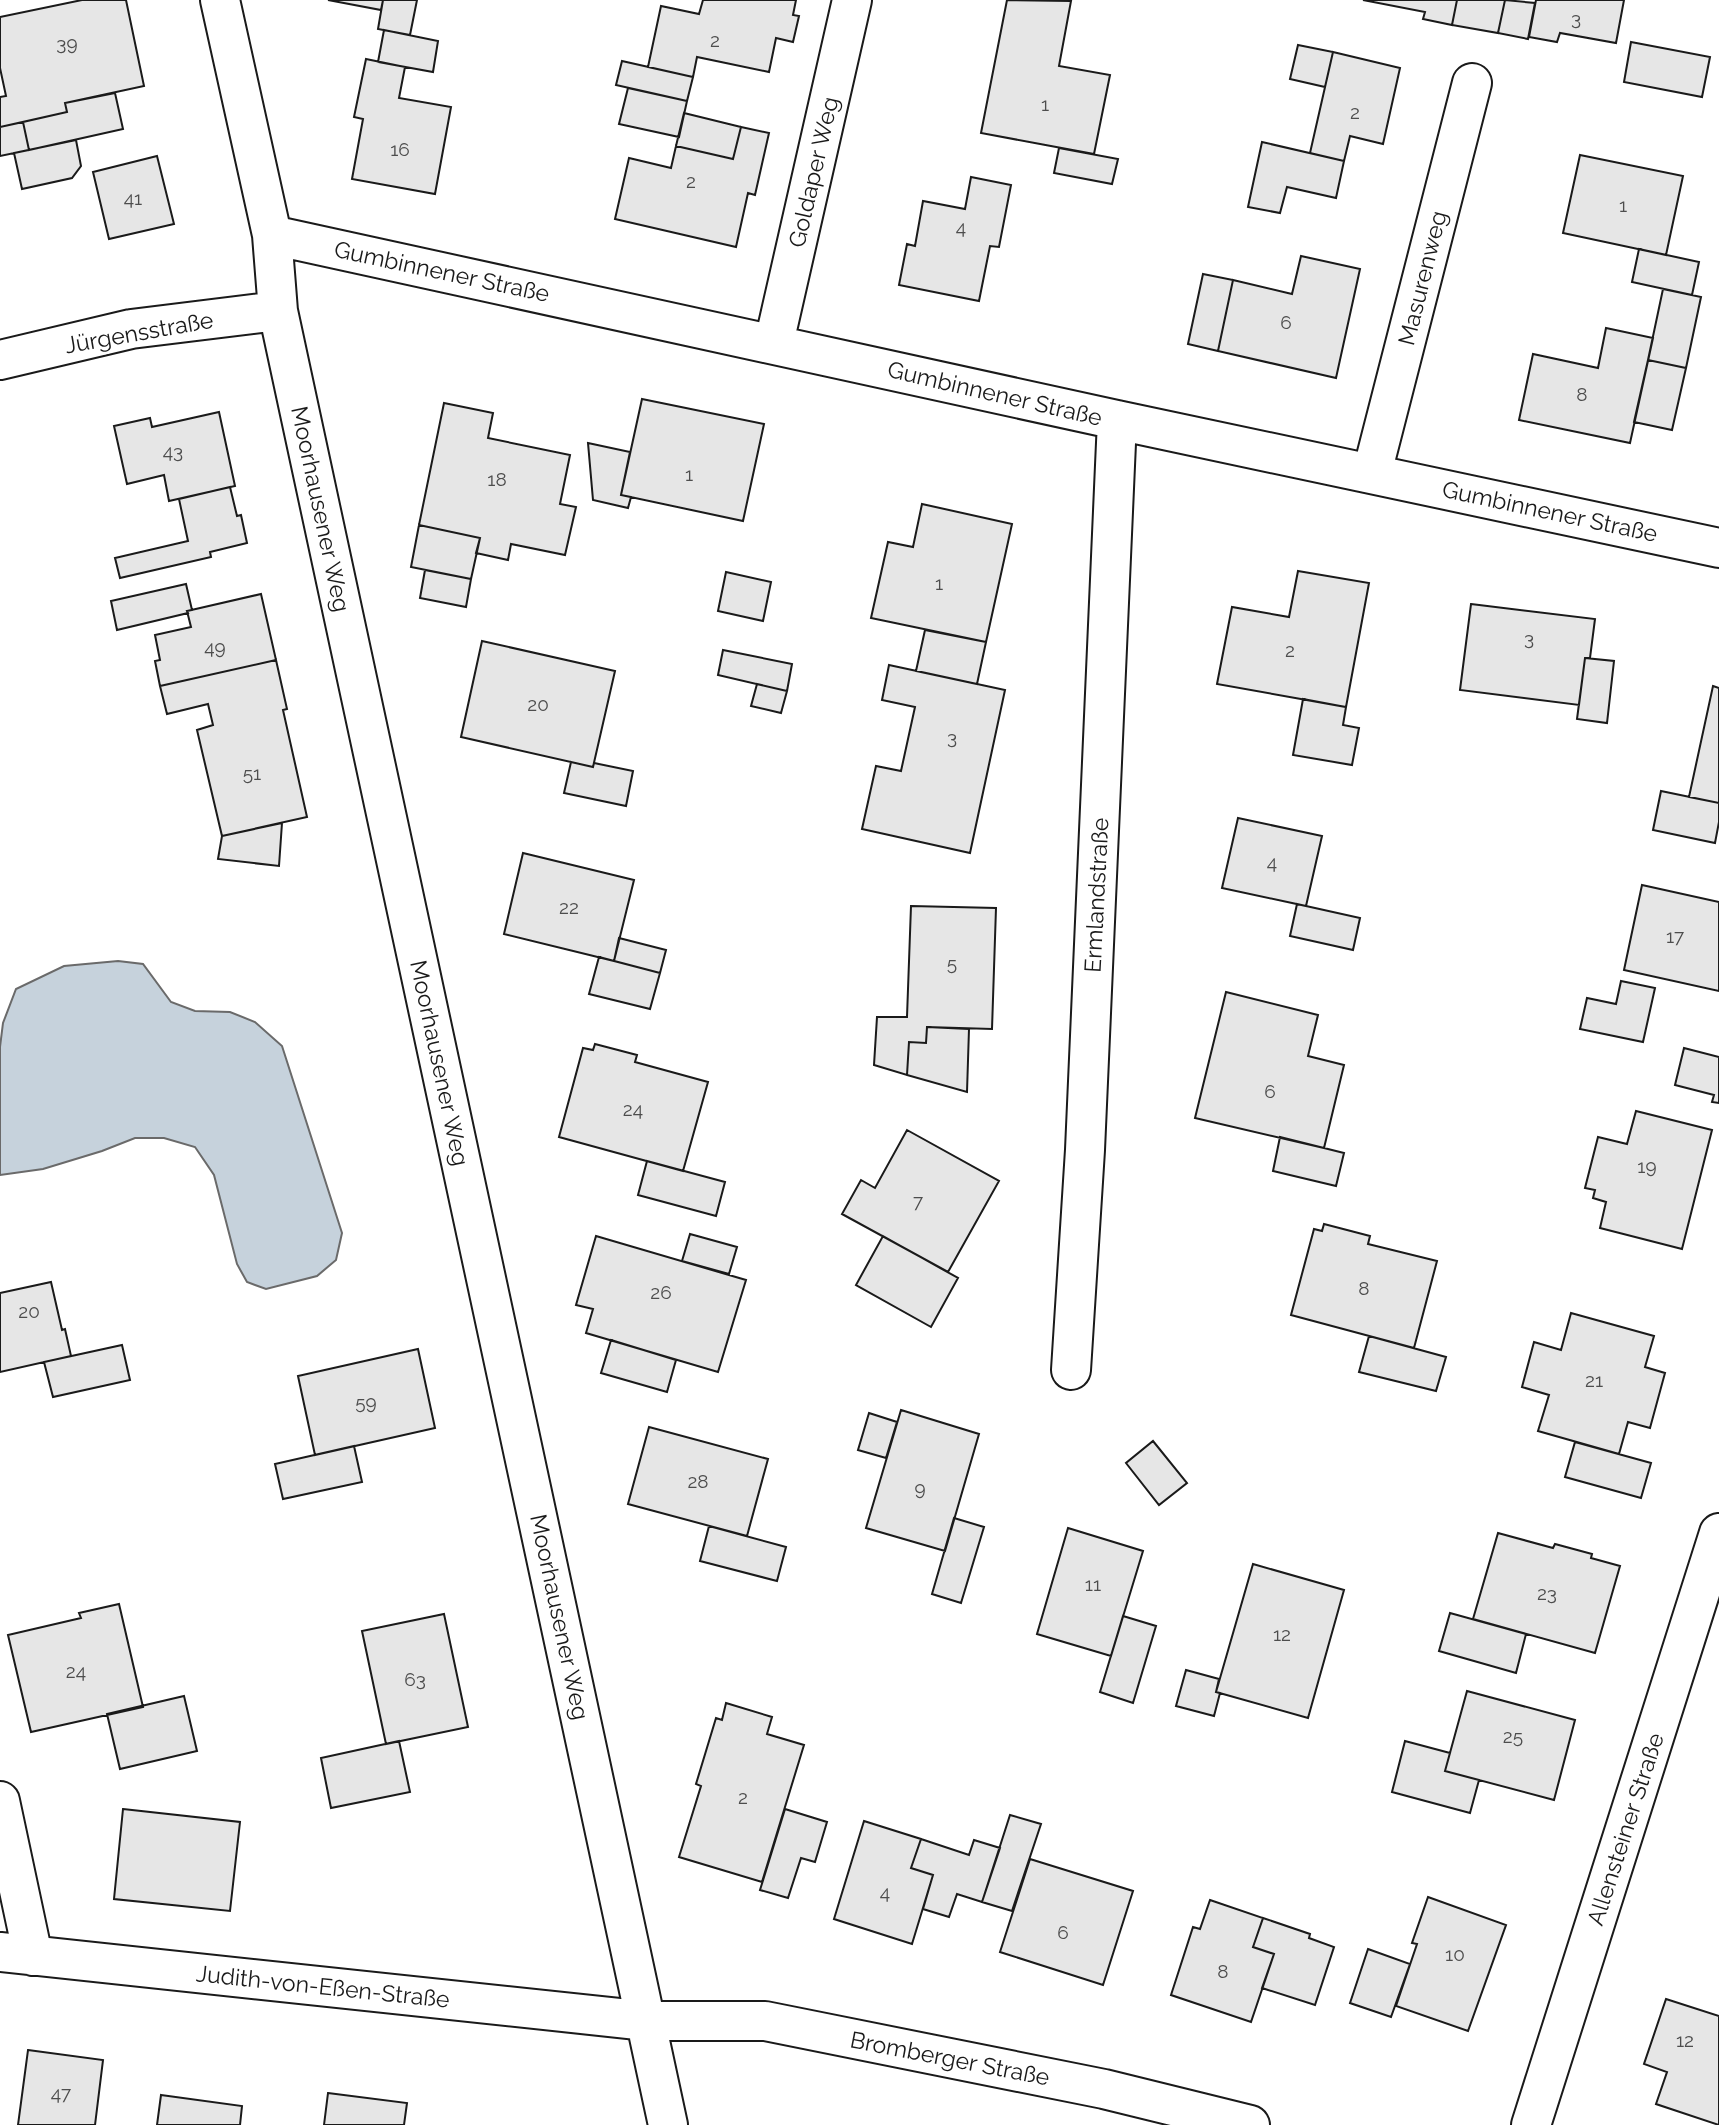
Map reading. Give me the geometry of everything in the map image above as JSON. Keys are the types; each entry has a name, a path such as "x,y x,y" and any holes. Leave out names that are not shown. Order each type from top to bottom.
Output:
{"street":[{"name":"Moorhausener Weg","path":"220,0 272,235 278,311 668,2125"},
{"name":"Goldaper Weg","path":"774,343 852,0"},
{"name":"Masurenweg","path":"1373,473 1472,83"},
{"name":"Gumbinnener Straße","path":"272,235 1117,420 1719,548"},
{"name":"Jürgensstraße","path":"0,359 131,329 278,311"},
{"name":"Ermlandstraße","path":"1071,1370 1086,1136 1117,420"},
{"name":"Allensteiner Straße","path":"1531,2125 1719,1533"},
{"path":"0,1801 17,1954"},
{"name":"Judith-von-Eßen-Straße","path":"17,1954 647,2021"},
{"name":"Bromberger Straße","path":"647,2021 765,2021 1104,2090 1250,2125"}],"shaded area":[{"path":"118,961 143,964 171,1002 195,1011 230,1012 255,1022 282,1046 342,1233 336,1260 317,1276 266,1289 247,1282 237,1264 214,1175 195,1147 164,1138 135,1138 43,1169 0,1175 0,1047 3,1023 16,989 64,966"}],"building":[{"path":"82,0 126,0 144,86 65,103 67,112 0,127 0,97 6,96 0,68 0,17"},
{"path":"328,0 383,0 381,10"},
{"path":"383,0 417,0 410,35 378,29"},
{"path":"703,0 796,0 793,15 799,16 793,42 776,38 769,72 697,57 693,77 648,67 661,6 699,14"},
{"path":"1007,0 1071,1 1059,66 1110,75 1094,154 981,133"},
{"path":"1363,0 1457,0 1452,25 1423,19 1425,12"},
{"path":"1457,0 1505,0 1498,33 1452,25"},
{"path":"1505,0 1535,3 1528,39 1498,33"},
{"path":"1536,0 1624,0 1616,43 1560,33 1557,42 1529,37"},
{"path":"384,30 438,41 433,72 378,62"},
{"path":"1631,42 1710,57 1702,97 1624,82"},
{"path":"1298,45 1333,52 1325,87 1290,79"},
{"path":"1333,52 1400,68 1383,144 1350,136 1344,161 1310,153"},
{"path":"366,59 405,67 399,98 451,107 435,194 352,179 363,119 354,117"},
{"path":"622,61 693,77 687,101 616,85"},
{"path":"628,88 687,101 679,137 619,124"},
{"path":"115,93 123,129 29,150 23,122 67,112 65,103"},
{"path":"684,113 741,127 733,159 676,146"},
{"path":"23,122 29,150 0,156 0,127"},
{"path":"741,127 769,133 755,195 748,193 736,247 615,219 629,158 671,168 676,146 733,159"},
{"path":"76,140 81,166 72,178 22,189 14,153"},
{"path":"1262,142 1344,161 1336,198 1287,187 1280,213 1248,207"},
{"path":"1059,148 1118,159 1112,184 1054,173"},
{"path":"1580,155 1683,176 1666,255 1563,233"},
{"path":"157,156 174,224 109,239 93,172"},
{"path":"971,177 1011,185 999,247 990,246 979,301 899,285 907,244 915,246 923,201 965,209"},
{"path":"1639,249 1699,262 1692,295 1632,282"},
{"path":"1301,256 1360,269 1336,378 1218,351 1233,280 1292,294"},
{"path":"1203,274 1233,280 1218,351 1188,344"},
{"path":"1663,289 1701,297 1686,368 1648,360"},
{"path":"1606,328 1653,338 1630,443 1519,420 1533,354 1598,368"},
{"path":"1648,360 1686,368 1672,430 1634,422"},
{"path":"642,399 764,424 743,521 621,495"},
{"path":"444,403 493,413 488,438 570,455 560,504 576,507 565,555 511,544 508,560 476,553 480,538 419,525"},
{"path":"219,412 235,486 169,501 164,475 127,484 114,426 150,418 152,427"},
{"path":"588,443 630,452 621,495 631,497 628,508 593,500"},
{"path":"230,487 237,516 241,515 247,543 210,552 211,557 120,578 115,558 188,541 179,499"},
{"path":"922,504 1012,524 986,642 871,618 888,542 913,547"},
{"path":"419,525 480,538 471,579 411,567"},
{"path":"425,570 471,579 466,607 420,598"},
{"path":"1298,571 1369,583 1346,707 1217,684 1232,607 1289,617"},
{"path":"726,572 771,582 763,621 718,611"},
{"path":"186,584 192,610 187,611 188,613 117,630 111,601"},
{"path":"261,594 276,660 160,686 155,661 160,660 155,635 191,627 187,611"},
{"path":"1471,604 1595,619 1590,658 1585,658 1579,705 1460,690"},
{"path":"925,630 986,642 977,684 916,671"},
{"path":"482,641 615,671 593,767 461,737"},
{"path":"723,650 792,664 787,691 718,675"},
{"path":"1585,658 1614,661 1607,723 1577,719"},
{"path":"276,660 287,709 283,710 307,817 222,836 197,730 213,725 208,704 167,714 160,686"},
{"path":"889,665 1005,690 970,853 862,829 876,766 901,771 915,707 882,700"},
{"path":"757,684 787,691 781,713 751,706"},
{"path":"1713,686 1719,688 1719,803 1689,797"},
{"path":"1303,699 1346,707 1343,725 1359,728 1352,765 1293,755"},
{"path":"571,762 593,767 594,763 633,771 626,806 564,793"},
{"path":"1661,791 1719,803 1715,843 1653,830"},
{"path":"1238,818 1322,836 1306,906 1222,888"},
{"path":"282,823 279,866 218,859 222,836"},
{"path":"523,853 634,880 614,961 504,934"},
{"path":"1642,885 1719,902 1719,991 1624,970"},
{"path":"1297,904 1360,918 1353,950 1290,936"},
{"path":"911,906 996,908 992,1029 927,1027 926,1043 909,1042 907,1075 874,1065 877,1017 907,1017"},
{"path":"619,938 666,950 660,973 614,961"},
{"path":"599,957 660,973 650,1009 589,994"},
{"path":"1621,981 1655,988 1643,1042 1580,1029 1587,998 1616,1004"},
{"path":"1226,992 1318,1015 1308,1056 1344,1065 1324,1148 1195,1118"},
{"path":"927,1027 969,1029 967,1092 907,1075 909,1042 926,1043"},
{"path":"595,1044 637,1055 635,1062 708,1082 683,1171 559,1137 583,1048 593,1050"},
{"path":"1684,1048 1719,1057 1719,1103 1712,1102 1714,1095 1675,1085"},
{"path":"1636,1111 1712,1130 1682,1249 1600,1228 1606,1202 1593,1198 1595,1190 1585,1188 1598,1137 1627,1144"},
{"path":"907,1130 999,1181 948,1272 842,1214 861,1180 875,1188"},
{"path":"1280,1137 1344,1153 1336,1186 1273,1171"},
{"path":"647,1161 725,1182 716,1216 638,1195"},
{"path":"1324,1224 1370,1236 1368,1244 1437,1261 1414,1348 1291,1315 1314,1229 1322,1231"},
{"path":"690,1234 737,1247 729,1274 682,1261"},
{"path":"596,1236 746,1280 718,1372 586,1333 593,1309 576,1305"},
{"path":"883,1236 958,1278 931,1327 856,1285"},
{"path":"51,1282 71,1356 0,1372 0,1293"},
{"path":"1571,1313 1654,1336 1645,1367 1665,1373 1650,1428 1628,1422 1619,1454 1538,1431 1549,1395 1522,1387 1534,1342 1561,1350"},
{"path":"1369,1336 1446,1357 1436,1391 1359,1372"},
{"path":"611,1340 676,1360 667,1392 601,1373"},
{"path":"122,1345 130,1380 53,1397 44,1362"},
{"path":"418,1349 435,1428 315,1455 298,1376"},
{"path":"901,1410 979,1434 945,1551 866,1528"},
{"path":"869,1413 897,1422 886,1458 858,1450"},
{"path":"649,1427 768,1459 747,1536 628,1504"},
{"path":"1153,1441 1187,1483 1159,1505 1126,1463"},
{"path":"1575,1442 1651,1463 1641,1498 1565,1477"},
{"path":"354,1446 362,1482 283,1499 275,1464"},
{"path":"954,1518 984,1527 961,1603 932,1594"},
{"path":"709,1526 786,1547 777,1581 700,1561"},
{"path":"1068,1528 1143,1551 1111,1656 1037,1634"},
{"path":"1498,1533 1553,1548 1555,1544 1592,1554 1591,1558 1620,1566 1595,1653 1473,1619"},
{"path":"1253,1564 1344,1590 1308,1718 1216,1692"},
{"path":"119,1604 143,1707 31,1732 8,1635 81,1618 79,1613"},
{"path":"1450,1613 1526,1634 1516,1673 1439,1651"},
{"path":"444,1614 468,1727 386,1744 362,1631"},
{"path":"1123,1616 1156,1626 1133,1703 1100,1692"},
{"path":"1186,1670 1219,1679 1216,1692 1220,1693 1214,1716 1176,1706"},
{"path":"1467,1691 1575,1720 1554,1800 1445,1771"},
{"path":"184,1696 197,1751 120,1769 107,1714"},
{"path":"726,1703 772,1717 767,1734 804,1745 762,1882 679,1857 701,1786 696,1784 716,1718 722,1720"},
{"path":"399,1741 410,1792 331,1808 321,1758"},
{"path":"1405,1741 1450,1753 1445,1771 1479,1780 1470,1813 1392,1792"},
{"path":"123,1809 240,1822 230,1911 114,1899"},
{"path":"785,1809 827,1822 815,1862 801,1858 788,1898 760,1890"},
{"path":"1010,1815 1041,1824 1012,1911 982,1902"},
{"path":"864,1821 921,1839 911,1868 933,1875 912,1944 834,1919"},
{"path":"921,1839 969,1855 974,1840 1000,1848 982,1902 957,1894 949,1917 923,1909 933,1875 911,1868"},
{"path":"1030,1859 1133,1891 1103,1985 1000,1952"},
{"path":"1428,1897 1506,1925 1468,2031 1396,2006 1417,1944 1412,1943"},
{"path":"1210,1900 1263,1918 1253,1947 1274,1954 1251,2022 1171,1995 1193,1927 1200,1929"},
{"path":"1263,1918 1310,1934 1309,1938 1334,1947 1315,2005 1262,1988 1274,1954 1253,1947"},
{"path":"1368,1949 1410,1964 1391,2017 1350,2003"},
{"path":"1666,1999 1719,2016 1719,2125 1656,2104 1667,2072 1644,2064"},
{"path":"28,2050 103,2060 95,2125 18,2125"},
{"path":"328,2093 407,2103 404,2125 324,2125"},
{"path":"161,2095 242,2106 240,2125 157,2125"}]}
